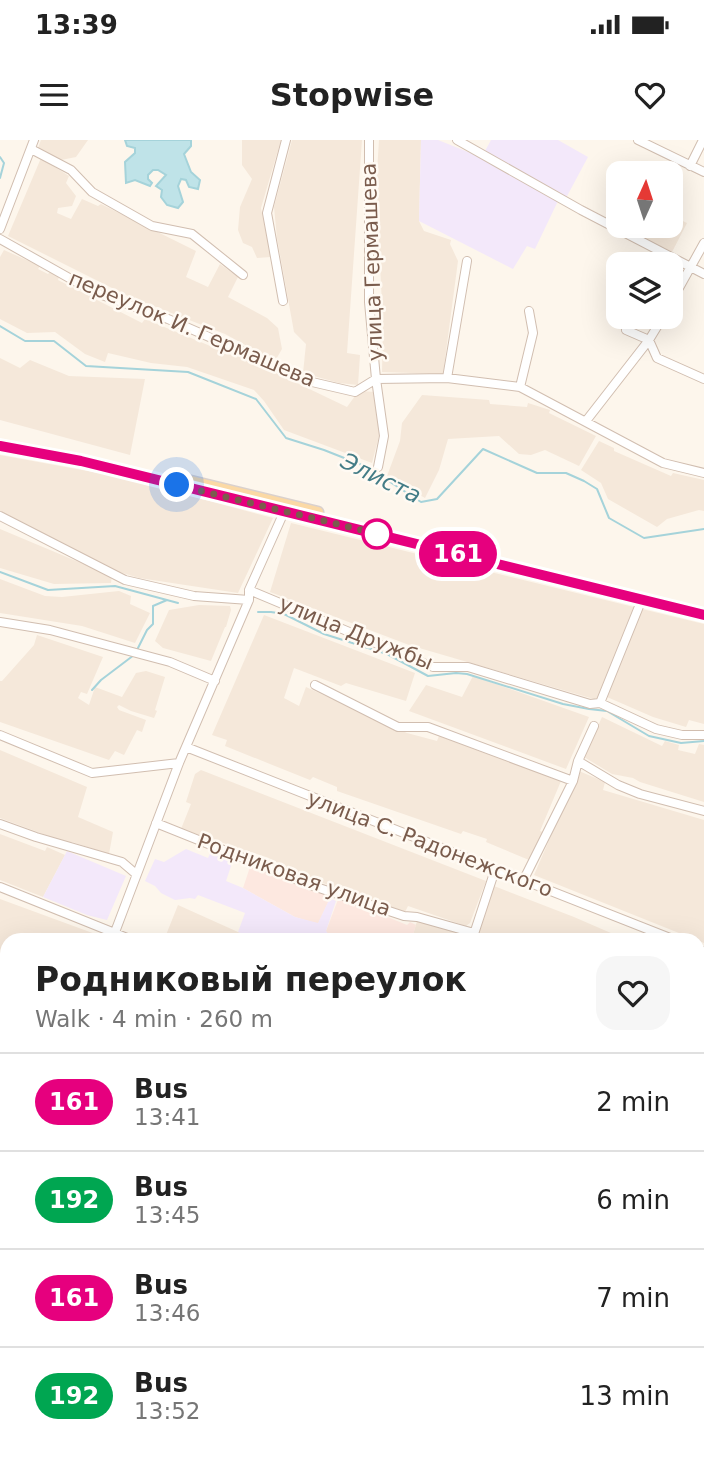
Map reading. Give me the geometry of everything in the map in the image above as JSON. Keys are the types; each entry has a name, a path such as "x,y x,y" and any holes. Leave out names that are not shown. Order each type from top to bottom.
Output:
{"main road":[{"path":"0,439 84,455 704,615"},
{"path":"0,446 81,461 704,608"}],"street":[{"path":"283,301 267,213 286,140"},
{"name":"улица Гермашева","path":"369,140 369,302 384,436 378,467"},
{"path":"457,140 581,210 704,274"},
{"path":"638,140 704,172"},
{"path":"690,166 703,140"},
{"path":"0,229 32,144 71,170 92,192 152,226 192,234 243,275"},
{"name":"переулок И. Гермашева","path":"0,239 94,292 168,319 312,382 355,392 376,379 447,378 520,387 663,463 704,473"},
{"path":"683,282 704,243"},
{"path":"447,378 467,261"},
{"path":"520,387 533,333 529,311"},
{"path":"586,422 656,329"},
{"path":"626,330 649,340 657,358 704,379"},
{"path":"117,933 136,874 179,763 285,508"},
{"name":"улица Дружбы","path":"0,516 125,580 194,596 249,600"},
{"name":"улица Дружбы","path":"249,590 433,667 468,667 590,704 600,703 656,729 682,735 704,735"},
{"path":"600,703 642,599"},
{"path":"0,622 50,630 170,662 215,681"},
{"path":"315,685 398,727 428,727 573,781"},
{"path":"523,881 573,781 578,761 594,726"},
{"path":"0,735 92,773 179,763"},
{"name":"улица С. Радонежского","path":"186,747 655,933"},
{"path":"578,761 618,785 640,794 704,811"},
{"name":"Родниковая улица","path":"156,823 313,886 462,933"},
{"path":"0,824 122,862 136,874"},
{"path":"474,933 495,870"},
{"path":"0,887 104,933"}],"shaded area":[{"path":"41,140 88,140 76,157 61,160 38,148"},
{"path":"242,140 281,140 261,208 271,257 257,258 252,247 243,243 238,230 240,207 252,179 242,165"},
{"path":"292,140 362,140 347,353 360,355 358,385 303,373 306,344 294,332 274,207"},
{"path":"379,140 421,140 419,221 424,231 451,240 450,244 458,261 443,374 382,372 383,323 376,188"},
{"path":"421,140 438,140 473,154 558,201 535,249 527,246 513,269 419,221"},
{"path":"491,140 558,140 588,157 566,198 485,151"},
{"path":"41,158 69,176 66,183 76,196 72,206 58,208 57,213 71,219 82,199 98,206 101,204 196,251 186,277 208,287 220,264 238,277 228,297 267,318 278,328 282,349 275,361 225,334 128,296 8,236"},
{"path":"638,238 679,238 672,252"},
{"path":"4,250 40,266 38,269 48,274 50,272 59,277 58,280 142,323 145,319 232,355 234,353 347,407 361,391 375,392 379,436 372,463 284,430 254,390 187,367 151,363 108,353 105,362 85,354 55,332 27,333 0,319 0,257"},
{"path":"0,358 20,368 30,360 69,376 145,379 130,455 0,420"},
{"path":"422,395 489,400 490,404 527,407 528,403 550,410 549,413 596,436 579,466 545,450 531,455 519,454 499,436 448,439 439,470 425,498 387,476 400,441 402,423"},
{"path":"599,441 614,448 614,451 671,476 673,473 704,480 704,511 667,519 657,527 608,499 601,483 581,470"},
{"path":"0,455 115,476 273,518 238,593 139,578 116,571 0,511"},
{"path":"291,523 634,607 597,700 409,645 270,592"},
{"path":"0,529 112,576 111,583 54,584 0,568"},
{"path":"0,579 45,596 62,597 119,591 131,596 130,604 150,613 135,643 82,626 0,613"},
{"path":"199,605 230,606 231,610 211,661 163,648 155,641 169,610"},
{"path":"642,609 704,624 704,724 689,720 686,727 653,717 607,697"},
{"path":"264,615 415,673 406,701 346,683 341,686 294,668 284,698 299,706 306,687 407,733 437,741 439,736 561,781 540,831 543,832 529,860 486,842 487,839 463,831 461,834 337,791 337,787 313,777 310,780 225,746 227,740 212,735"},
{"path":"37,635 103,657 87,694 81,692 78,698 89,705 95,687 122,697 136,673 146,671 165,677 154,718 119,705 117,707 146,720 142,732 137,730 124,755 115,751 109,760 0,722 0,681 34,645"},
{"path":"473,676 589,717 566,769 409,711 426,685 462,697"},
{"path":"602,717 662,746 665,741 679,745 678,750 695,754 699,744 704,745 704,802 633,778 612,774 584,757"},
{"path":"0,750 87,787 78,817 113,832 109,854 72,842 70,844 0,818"},
{"path":"201,770 486,881 470,923 466,926 408,906 405,912 297,874 269,858 181,829 191,804 186,802 195,774"},
{"path":"579,771 605,782 603,790 704,820 704,933 679,933 534,875"},
{"path":"0,834 45,851 47,847 65,855 43,897 0,880"},
{"path":"186,849 208,858 212,850 234,857 226,881 295,917 318,923 330,898 336,901 326,931 328,933 238,932 245,913 198,895 195,899 175,900 145,881 155,859 164,862"},
{"path":"67,851 126,876 107,920 43,897"},
{"path":"251,864 332,894 318,924 295,917 243,888"},
{"path":"494,886 611,933 478,933"},
{"path":"339,897 407,925 410,922 416,925 414,933 326,931"},
{"path":"0,899 93,933 0,933"},
{"path":"178,905 241,933 167,933"},
{"path":"417,921 458,933 413,933"}],"water":[{"path":"125,140 191,140 191,146 184,154 191,172 200,180 198,189 189,187 186,180 181,179 178,186 183,202 178,208 167,205 161,197 162,190 156,186 166,175 158,170 153,170 148,175 152,183 150,186 135,180 126,183 125,162 135,153 135,148 127,146"}],"waterway":[{"name":"Элиста","path":"0,157 4,163 0,178"},
{"name":"Элиста","path":"0,326 25,341 54,341 86,366 188,372 256,399 286,438 367,467 421,502 437,499 483,449 537,473 566,473 584,481 597,489 609,518 644,538 704,529"},
{"path":"0,572 48,590 115,586 178,603"},
{"path":"137,650 153,624 153,606 167,600"},
{"path":"258,612 284,614 324,634 387,654 428,676 467,674 563,704 607,711 649,736 681,743 704,741"},
{"path":"92,690 134,655"}],"bus line":[{"name":"161","path":"0,446 81,461 704,615"}],"route":[{"path":"177,485 386,536 377,534"}]}
